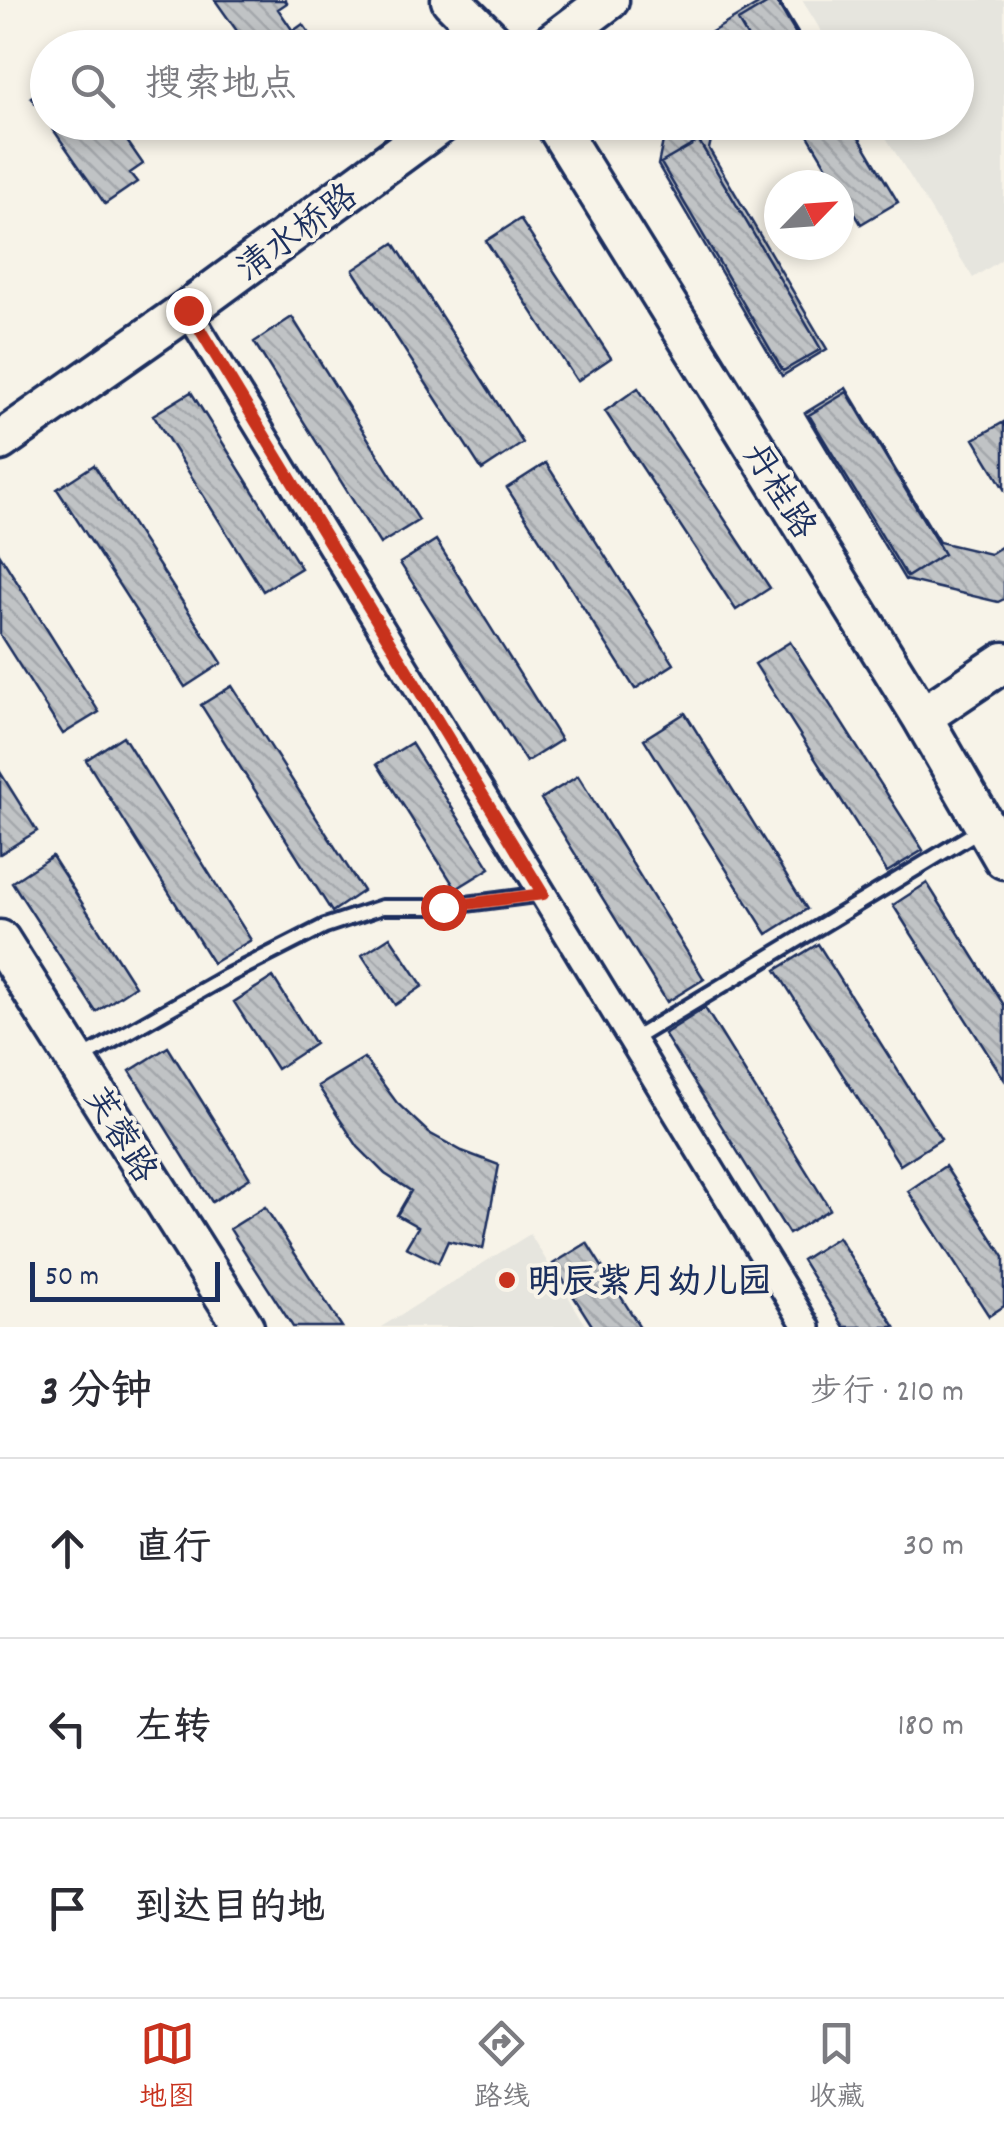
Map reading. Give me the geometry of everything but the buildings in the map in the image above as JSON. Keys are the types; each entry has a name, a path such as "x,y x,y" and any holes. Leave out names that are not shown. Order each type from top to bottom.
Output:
{"street":[{"path":"451,0 481,30"},
{"path":"569,30 609,0"},
{"name":"清水桥路","path":"0,441 188,310 419,140"},
{"name":"丹桂路","path":"565,140 922,718 1004,859"},
{"path":"188,310 807,1327"},
{"path":"922,718 1004,662"},
{"name":"芙蓉路","path":"0,940 244,1327"}],"lane":[{"path":"632,1040 985,826"},
{"path":"76,1062 227,976 325,926 382,907 443,907 543,894"}],"shaded area":[{"path":"802,0 1004,0 1004,258 973,278 888,140 974,140 974,30 821,30"},
{"name":"明辰紫月幼儿园","path":"530,1234 587,1327 381,1327"}],"place":[{"name":"明辰紫月幼儿园","path":"507,1280"}],"route":[{"path":"188,310 543,894 443,907"}]}
